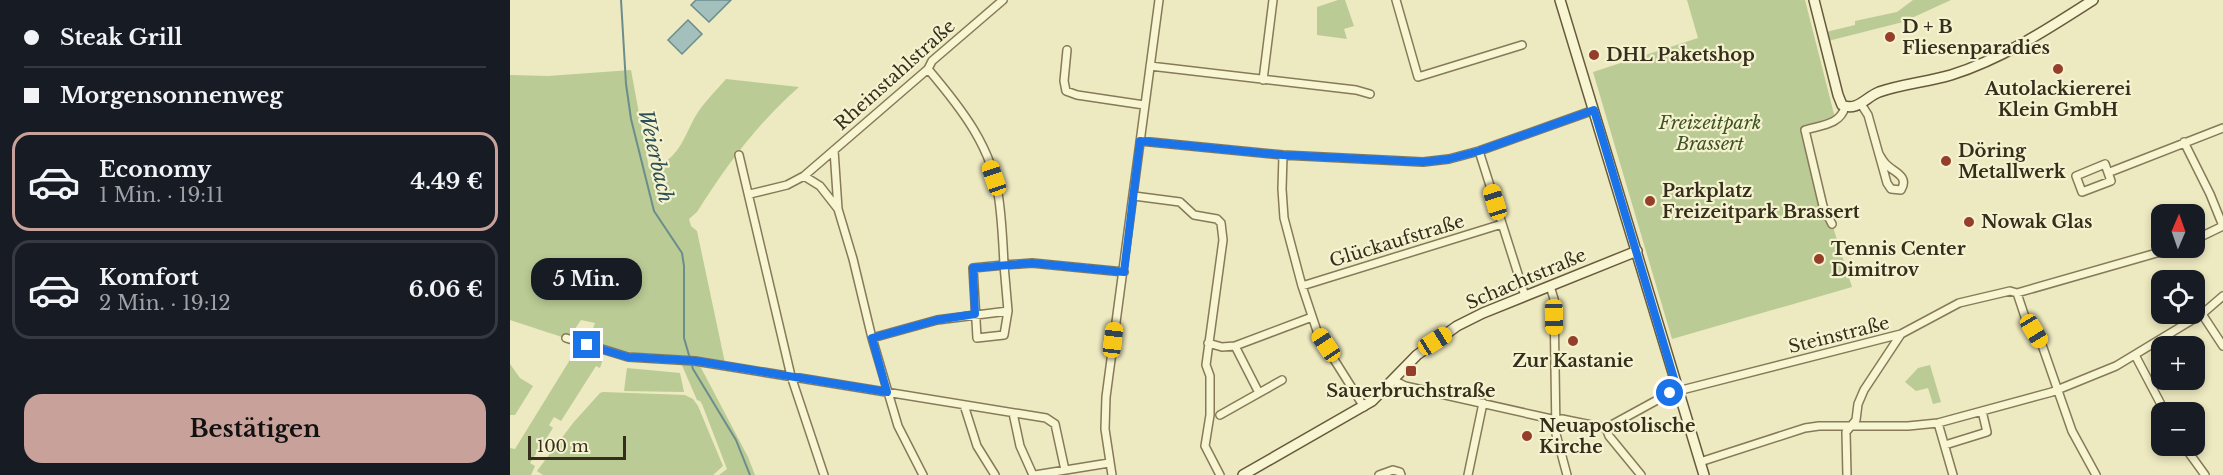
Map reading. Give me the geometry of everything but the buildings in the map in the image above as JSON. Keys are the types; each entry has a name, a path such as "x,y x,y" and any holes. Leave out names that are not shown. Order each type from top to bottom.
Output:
{"street":[{"name":"Rheinstahlstraße","path":"750,194 787,185 804,176 1003,0"},
{"path":"1112,475 1105,429 1106,397 1159,0"},
{"path":"1263,80 1273,0"},
{"path":"1396,0 1418,77 1522,45"},
{"path":"1560,0 1704,475"},
{"path":"1814,0 1838,95 1845,107 1843,115 1836,122 1805,130 1823,206 1833,224"},
{"path":"1845,107 1861,104 1877,93 1951,75 1995,57 2035,37 2093,0"},
{"path":"1067,50 1064,81 1066,91 1077,95 1144,105"},
{"path":"1150,66 1356,90 1370,94"},
{"path":"927,69 958,105 978,136 987,156 999,199 1004,265 1008,311 1004,335 977,338 973,268 1004,265 1032,263 1124,272"},
{"path":"1356,81 1356,90"},
{"path":"1861,104 1868,115 1879,154 1891,189 1901,190 1903,179 1885,163 1879,154"},
{"path":"1140,141 1283,155 1423,162 1449,159 1479,151 1594,110"},
{"path":"2110,172 2223,128"},
{"path":"2184,142 2223,226 2205,235"},
{"name":"Rheinstahlstraße","path":"834,150 838,209 872,338 898,426 923,475"},
{"path":"1479,151 1525,296"},
{"path":"739,155 791,376 824,475"},
{"path":"1283,155 1284,218 1302,286 1318,334 1364,407"},
{"path":"2105,164 2110,172 2111,181 2082,192 2076,176 2105,164"},
{"name":"Rheinstahlstraße","path":"804,176 820,186 838,209"},
{"path":"1134,196 1183,204 1194,215 1216,219 1221,223 1223,240 1206,365 1210,376 1210,415 1205,446 1220,475"},
{"name":"Glückaufstraße","path":"1302,286 1502,224"},
{"name":"Schachtstraße","path":"1243,475 1259,471 1364,407 1417,355 1457,326 1637,250"},
{"name":"Steinstraße","path":"1606,428 1670,393 1901,334 1959,303 2010,291 2017,293 2151,255"},
{"path":"1550,286 1554,299 1557,439 1567,475"},
{"path":"2017,293 2025,316 2042,345 2072,431 2096,475"},
{"path":"2205,311 2223,296"},
{"path":"872,338 937,320 1008,311"},
{"path":"1208,343 1222,347 1235,346 1312,317"},
{"path":"2205,319 2223,346"},
{"path":"1700,462 1805,428 1908,426 1938,423 2058,390 2106,371 2186,324"},
{"path":"1847,475 1846,432 1856,420 1858,404 1872,375 1901,334"},
{"path":"566,339 628,357 696,361 1046,418 1055,424 1065,470"},
{"path":"1235,346 1259,393"},
{"path":"2135,355 2160,402"},
{"path":"1220,415 1282,380"},
{"path":"1394,380 1406,386 1556,420 1562,419 1606,428 1609,436 1641,475"},
{"path":"1468,475 1483,403"},
{"path":"964,405 977,446 995,475"},
{"path":"1945,445 1987,432 1982,411"},
{"path":"1013,413 1020,446 1034,475 1109,463"},
{"path":"1938,423 1953,475"},
{"path":"2191,456 2205,475"},
{"path":"1379,475 1393,470 1401,474"}],"green space":[{"path":"1345,0 1354,26 1344,29 1347,39 1317,35 1317,7"},
{"name":"Freizeitpark Brassert","path":"1687,0 1805,0 1836,122 1806,130 1823,206 1832,224 1852,287 1672,339 1593,72 1698,38"},
{"path":"1913,0 1951,0 1903,22 1828,41 1826,32 1855,25 1855,21 1897,12"},
{"path":"631,70 649,168 667,161 673,155 698,112 726,79 799,87 756,130 719,178 697,212 689,219 691,226 697,231 725,363 699,358 647,356 588,342 595,323 581,320 568,339 510,320 510,75 548,76"},
{"path":"576,350 603,359 600,368 596,366 561,421 554,417 549,425 553,428 530,463 535,466 531,475 510,475 510,448 515,449"},
{"path":"681,363 699,364 748,457 755,475 719,475 727,469 702,404 697,400"},
{"path":"510,364 520,378 533,386 515,415 510,415"},
{"path":"1930,365 1941,402 1933,404 1928,388 1916,391 1905,382 1918,368"},
{"path":"627,368 680,373 684,392 624,391"},
{"path":"603,392 685,395 693,399 723,466 713,475 543,475 537,471 573,423"}],"water":[{"path":"696,0 731,0 709,22 691,5"},
{"path":"688,20 702,34 682,54 668,40"}],"waterway":[{"name":"Weierbach","path":"621,0 626,84 631,119 654,211 682,253 684,338 693,369 736,440 750,475"}],"place":[{"name":"D + B Fliesenparadies","path":"1890,37"},
{"name":"DHL Paketshop","path":"1594,55"},
{"name":"Autolackiererei Klein GmbH","path":"2058,69"},
{"name":"Döring Metallwerk","path":"1946,161"},
{"name":"Parkplatz Freizeitpark Brassert","path":"1650,201"},
{"name":"Nowak Glas","path":"1969,222"},
{"name":"Tennis Center Dimitrov","path":"1819,259"},
{"name":"Zur Kastanie","path":"1573,341"},
{"name":"Sauerbruchstraße","path":"1411,371"},
{"name":"Neuapostolische Kirche","path":"1527,436"}],"route":[{"path":"587,345 628,357 696,361 887,392 872,338 937,320 975,314 973,268 1032,263 1124,272 1140,141 1283,155 1423,162 1449,159 1479,151 1594,110 1678,392 1670,393"}]}
